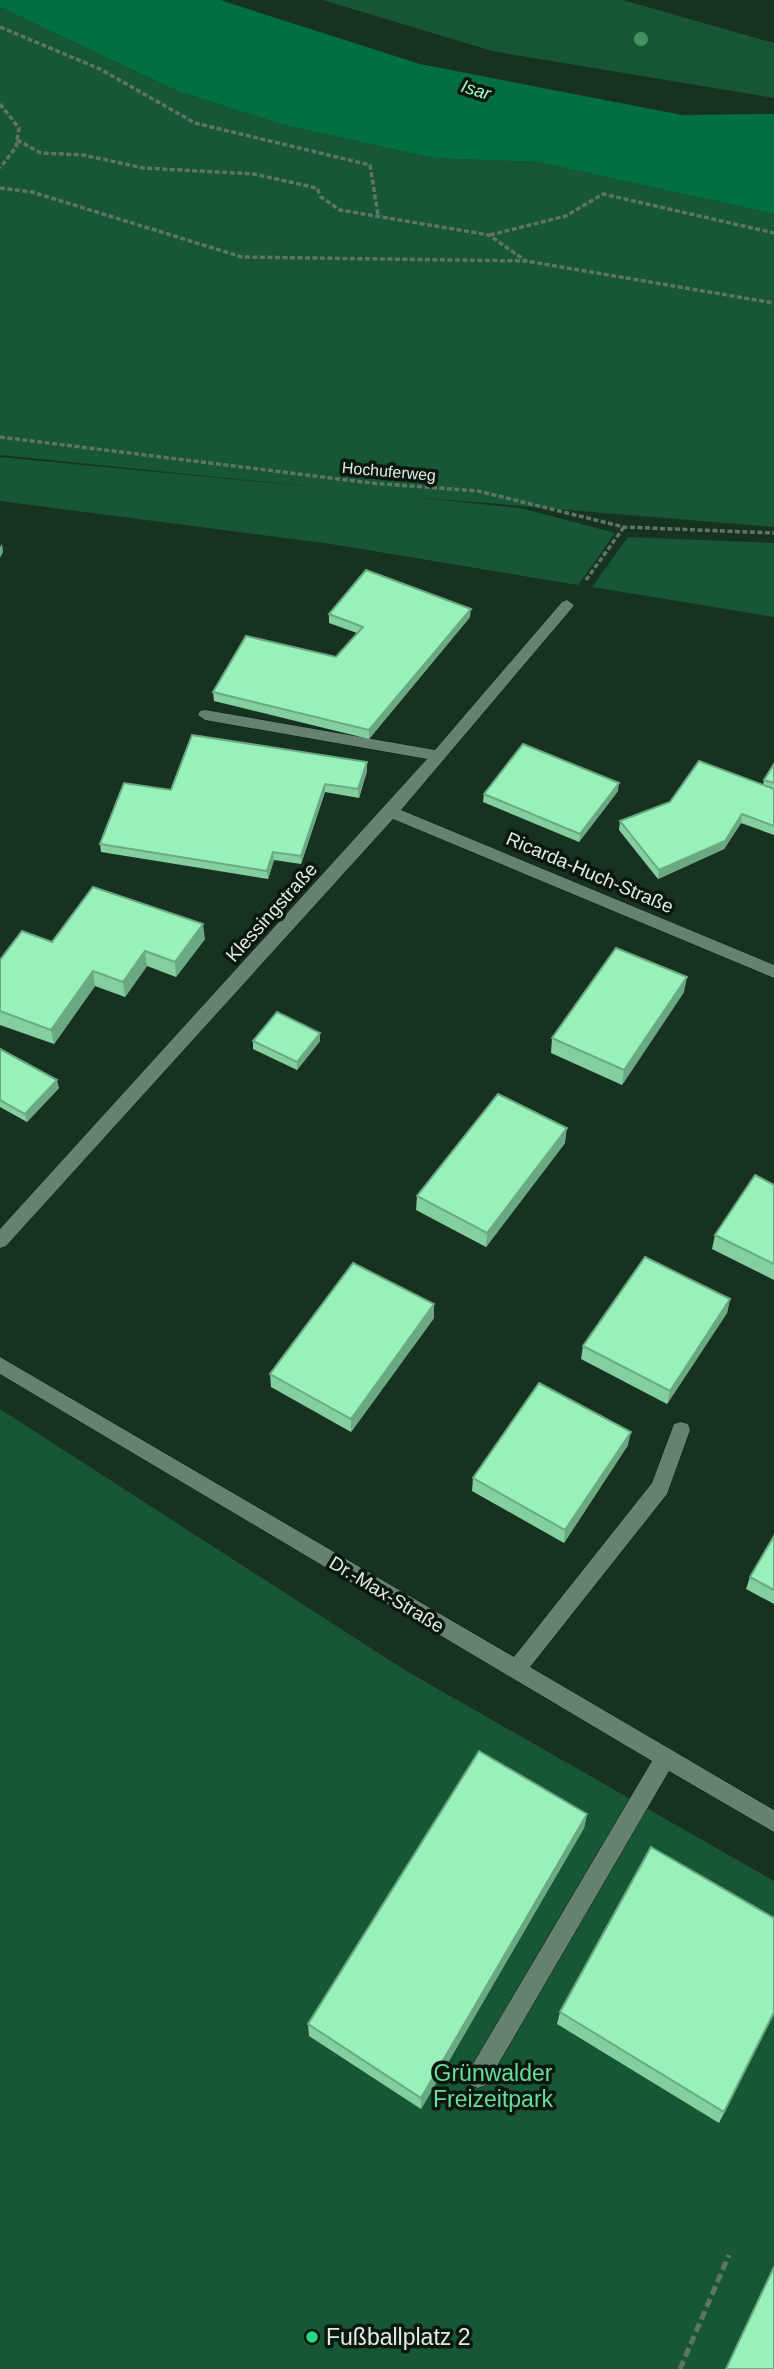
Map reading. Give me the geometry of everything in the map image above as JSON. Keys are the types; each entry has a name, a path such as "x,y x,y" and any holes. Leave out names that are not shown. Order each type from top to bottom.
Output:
{"street":[{"name":"Klessingstraße","path":"0,1241 390,812 567,605"},
{"path":"205,715 438,756"},
{"name":"Ricarda-Huch-Straße","path":"390,812 774,972"},
{"name":"Dr.-Max-Straße","path":"0,1365 774,1822"},
{"path":"516,1670 660,1488 681,1430"},
{"path":"478,2077 665,1758"}],"path":[{"path":"0,27 100,69 195,123 370,165 378,215"},
{"path":"0,104 19,128 16,147 0,167"},
{"path":"17,140 29,151 40,154 80,154 131,166 247,173 286,180 298,187 317,188 321,197 340,210 489,236 566,216 603,194 774,233"},
{"path":"0,188 32,192 242,257 439,257 526,261 774,303"},
{"path":"489,236 526,261"},
{"name":"Hochuferweg","path":"0,437 371,483 478,491 624,527 774,533"},
{"path":"567,605 624,527"},
{"path":"680,2369 729,2255"}],"green space":[{"path":"323,0 623,0 774,43 774,98 492,51"},
{"path":"0,7 177,91 284,125 433,158 538,162 774,214 774,527 412,497 521,508 615,533 578,585 331,544 0,501 0,457 334,489 0,455"},
{"path":"628,537 774,543 774,617 592,587"},
{"name":"Grünwalder Freizeitpark","path":"0,1409 403,1669 774,1881 774,2369 0,2369"}],"water":[{"name":"Isar","path":"0,0 220,0 420,64 682,115 774,114 774,214 538,162 433,158 284,125 177,91 0,7"}],"building":[{"path":"366,570 471,609 369,730 213,692 246,636 336,657 363,627 329,614"},
{"path":"192,735 367,762 358,789 325,784 301,856 273,852 267,871 100,844 124,783 171,790"},
{"path":"523,744 619,783 580,834 484,794"},
{"path":"699,761 774,789 774,826 742,814 725,841 659,870 620,821 670,802"},
{"path":"774,764 774,783 764,780"},
{"path":"93,887 203,924 175,962 145,951 123,982 93,971 51,1030 0,1011 0,960 22,931 52,942"},
{"path":"616,948 687,977 624,1070 552,1038"},
{"path":"277,1012 320,1033 297,1062 253,1041"},
{"path":"0,1049 57,1080 25,1114 0,1100"},
{"path":"498,1094 567,1128 487,1233 417,1196"},
{"path":"755,1175 774,1185 774,1264 715,1235"},
{"path":"645,1257 730,1299 670,1391 583,1346"},
{"path":"353,1263 434,1304 351,1419 270,1374"},
{"path":"539,1383 631,1432 565,1530 473,1478"},
{"path":"774,1536 774,1590 750,1577"},
{"path":"479,1751 587,1814 421,2098 308,2024"},
{"path":"651,1847 774,1918 774,2012 724,2112 560,2012"},
{"path":"774,2267 774,2369 726,2369"}],"place":[{"name":"Fußballplatz 2","path":"312,2337"}]}
